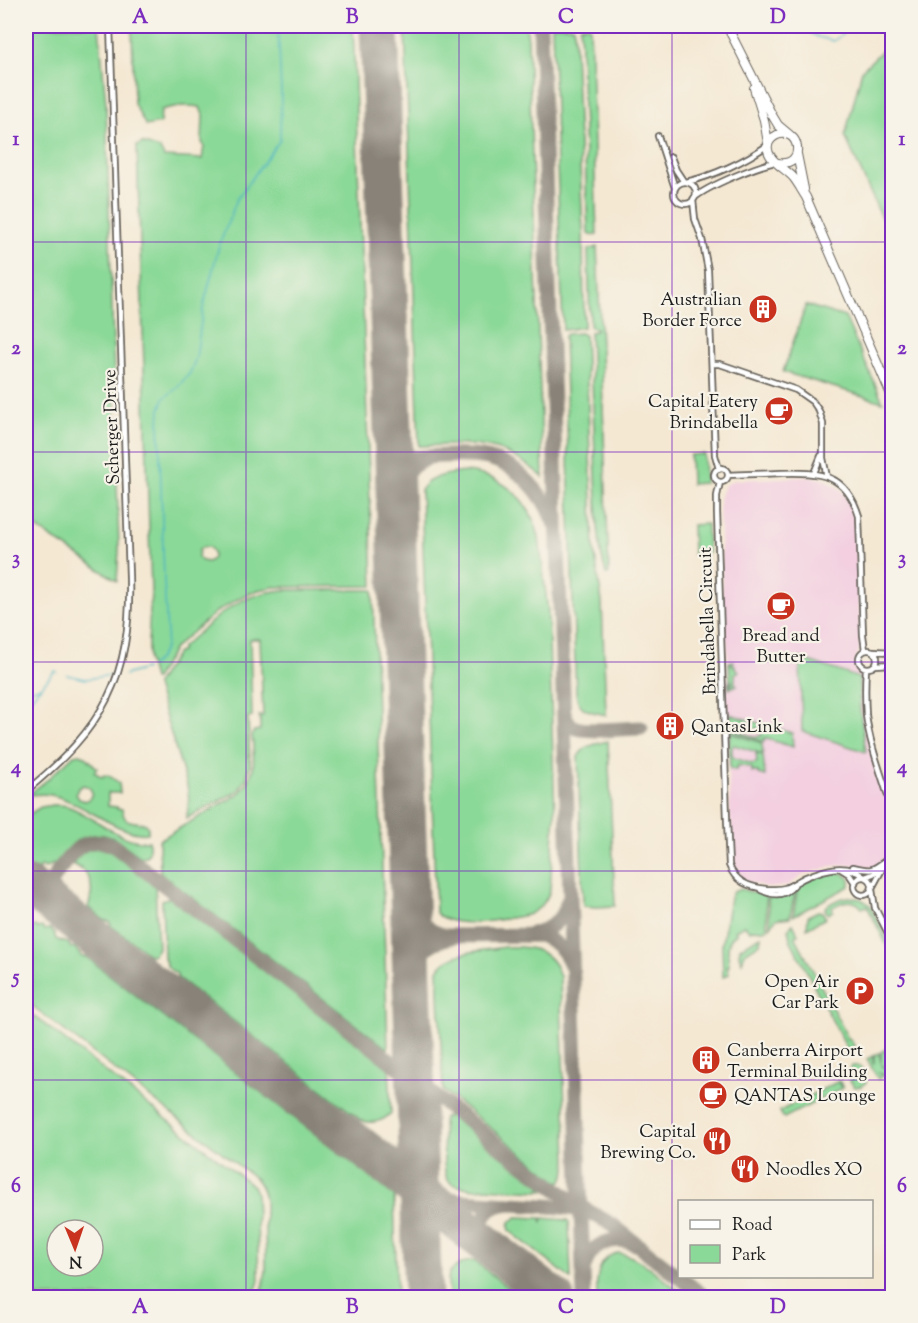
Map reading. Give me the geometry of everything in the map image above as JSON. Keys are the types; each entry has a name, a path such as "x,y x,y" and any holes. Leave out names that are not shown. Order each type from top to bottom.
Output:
{"main road":[{"path":"727,26 773,117 796,144 806,197"},
{"path":"741,56 764,120 768,153 792,176 806,197 892,398"},
{"path":"768,144 778,135 791,136"},
{"path":"777,162 784,164 790,162 797,153"}],"street":[{"name":"Scherger Drive","path":"26,791 61,761 83,737 101,711 119,672 128,626 129,576 110,26"},
{"path":"658,136 675,188 675,198 685,204 696,219"},
{"path":"675,188 680,183 702,178 751,156 768,144"},
{"path":"671,157 678,173 694,188 696,219 708,270 715,455 719,469"},
{"path":"685,204 707,189 763,165 777,162"},
{"path":"712,364 720,364 804,394 821,416 822,450 827,477"},
{"path":"814,473 822,450"},
{"path":"719,469 725,469 728,475 725,481 720,482 714,474 719,469"},
{"path":"728,475 814,473 839,483 850,494 859,516 865,650"},
{"name":"Brindabella Circuit","path":"720,482 717,496 717,524 731,871 741,882 769,894 780,894 790,890 806,876 838,868 852,867 870,870 891,856"},
{"path":"892,652 865,650 861,653 859,660 866,668 892,664"},
{"path":"873,651 877,657 875,665"},
{"path":"866,668 865,692 868,725 892,809"},
{"path":"861,895 867,894 872,888 891,856"},
{"path":"875,908 855,890 855,883 858,878 873,874 885,864"},
{"path":"838,868 852,869 871,881 875,908 892,941"},
{"path":"838,868 849,874 855,883"}],"shaded area":[{"path":"813,477 825,480 840,489 852,505 855,517 861,645 856,661 862,675 862,706 866,734 892,822 892,849 871,868 833,866 805,874 787,886 770,888 742,879 736,873 732,862 725,681 728,679 727,641 724,640 719,501 725,485 734,480"}],"green space":[{"path":"26,26 99,26 106,104 119,550 117,581 26,521"},
{"path":"132,26 353,26 373,586 274,587 243,596 216,612 175,647 155,679 153,679 148,660 151,592 137,146 142,143 160,149 164,157 202,159 203,115 200,107 171,108 161,110 160,123 146,126 134,104","holes":["209,547 213,552 213,558 208,562 202,561 198,557 199,550"]},
{"path":"405,26 526,26 543,477 513,456 485,446 419,446"},
{"path":"552,26 574,26 583,234 584,324 583,327 565,330 563,330"},
{"path":"580,26 590,26 597,235 588,234"},
{"path":"892,41 892,241 845,136 862,70"},
{"path":"597,247 609,574 606,574 598,528 590,332 596,331 596,328 590,327 588,250"},
{"path":"806,305 845,317 883,402 783,372"},
{"path":"581,333 585,336 594,548 602,602 606,715 583,708 576,694 564,336"},
{"path":"704,454 705,483 691,484 690,455"},
{"path":"466,472 493,479 514,492 529,512 539,537 548,612 555,814 550,890 544,902 527,915 466,923 444,918 436,913 421,490 434,478"},
{"path":"707,524 708,553 693,554 692,525"},
{"path":"285,590 373,590 388,1049 160,871 159,840 237,795 252,774 254,760 252,735 254,731 260,730 259,716 263,716 260,639 250,639 252,717 248,718 250,765 247,778 238,791 187,818 189,802 187,785 156,684 177,653 181,652 181,648 225,611 249,598"},
{"path":"800,658 859,678 860,710 866,752 802,731"},
{"path":"733,661 733,665 739,671 735,674 737,685 729,689 728,683 732,685 732,681 730,681 729,662"},
{"path":"729,714 792,733 793,747 764,738 764,742 730,731 733,729 755,737 762,734 758,728 754,729 730,721"},
{"path":"730,733 762,743 763,754 734,745 732,756 753,764 757,762 756,753 763,755 765,776 752,772 752,768 738,765 736,770 730,769"},
{"path":"608,741 615,906 583,906 578,757 587,747"},
{"path":"74,755 85,756 97,768 94,772 102,777 108,775 119,783 120,793 108,793 108,806 122,809 128,820 146,824 148,833 126,830 62,798 48,794 28,795","holes":["83,785 89,787 92,792 90,798 85,801 79,799 76,794 78,788"]},
{"path":"67,806 77,810 117,834 138,841 149,841 149,853 141,857 114,838 93,835 79,839 58,862 45,868 41,866 26,886 26,816 41,807"},
{"path":"96,846 119,856 155,884 158,948 154,954 149,955 111,926 110,922 88,907 91,894 90,882 84,872 73,864 82,852"},
{"path":"835,872 843,873 850,879 848,887 793,916 798,886 809,879"},
{"path":"796,888 790,917 776,919 770,927 768,898 782,896"},
{"path":"741,889 766,896 767,929 750,931 744,925 735,930 737,933 731,939 728,947 729,974 723,977 722,944 730,898 733,892"},
{"path":"171,897 314,1007 315,1011 318,1010 389,1066 391,1113 377,1121 361,1120 177,977 177,974 167,965 164,957 162,900"},
{"path":"849,897 861,899 870,905 892,949 892,956 867,906 862,908 855,902 844,902 832,908 833,911 828,914 825,908 827,906"},
{"path":"818,911 822,912 826,918 807,928 808,916"},
{"path":"793,924 798,934 795,936 855,1048 848,1050 845,1045 790,939 788,929"},
{"path":"42,927 44,930 50,929 55,934 55,938 75,948 82,957 86,957 394,1195 397,1297 259,1297 265,1280 265,1200 256,1179 26,1001 26,932 28,933 29,928"},
{"path":"761,936 760,943 745,953 742,962 739,955 740,948"},
{"path":"504,947 531,948 545,954 556,967 560,977 567,1161 565,1176 561,1182 443,1090 438,970 449,959 458,955"},
{"path":"26,1010 253,1186 256,1193 259,1280 250,1297 26,1297"},
{"path":"892,1047 892,1064 890,1064 892,1071 882,1065 890,1072 884,1075 878,1071 883,1076 878,1079 867,1059 873,1056 874,1063 874,1055 879,1053 881,1063 881,1052 886,1049 887,1057"},
{"path":"852,1066 859,1066 865,1073 866,1082 862,1086 855,1087 850,1081 848,1072"},
{"path":"839,1081 843,1088 784,1118 781,1116 780,1111"},
{"path":"455,1117 548,1190 544,1191 541,1188 539,1191 474,1189 450,1183 444,1167 443,1121 444,1118"},
{"path":"517,1217 541,1218 542,1223 543,1218 569,1222 571,1279 510,1231 510,1222"},
{"path":"618,1253 645,1264 686,1297 597,1297 599,1270 606,1259"},
{"path":"469,1261 474,1261 520,1297 449,1297 448,1278 451,1270"}],"waterway":[{"path":"150,667 158,660 165,648 167,633 160,410 164,398 176,389 190,373 196,358 203,308 219,246 237,199 280,140 281,91 278,26"},
{"path":"798,26 818,37 834,41 851,26"},
{"path":"125,675 145,669"},
{"path":"26,703 55,671 57,672"},
{"path":"67,675 86,679 111,675"},
{"path":"26,691 39,687"}],"taxiway":[{"path":"540,26 584,1298"},
{"path":"394,459 465,456 487,458 499,462 528,482 543,501 554,522"},
{"path":"396,499 405,475 426,459"},
{"path":"564,712 570,724 579,729 641,728"},
{"path":"56,908 51,894 51,884 69,857 80,847 92,842 114,846 512,1156 581,1207 611,1224 678,1276"},
{"path":"530,934 555,924 568,901"},
{"path":"410,903 420,922 444,936 539,935 559,946 571,966"},
{"path":"412,980 416,963 424,951 435,942 452,937"},
{"path":"415,1062 424,1086"},
{"path":"419,1160 428,1182 446,1197 462,1201 582,1210"},
{"path":"421,1240 430,1219 440,1209 462,1201"},
{"path":"488,1245 483,1232 486,1214 496,1206 504,1204"},
{"path":"584,1268 591,1253 603,1244 618,1240 635,1244"},
{"path":"680,1278 706,1298"},
{"path":"547,1292 558,1298"}],"runway":[{"path":"379,26 423,1298"},
{"path":"27,885 555,1298"}],"place":[{"name":"Australian Border Force","path":"763,309"},
{"name":"Capital Eatery Brindabella","path":"779,411"},
{"name":"Bread and Butter","path":"781,606"},
{"name":"QantasLink","path":"670,726"},
{"name":"Open Air Car Park","path":"860,991"},
{"name":"Canberra Airport Terminal Building","path":"706,1060"},
{"name":"QANTAS Lounge","path":"713,1095"},
{"name":"Capital Brewing Co.","path":"717,1141"},
{"name":"Noodles XO","path":"745,1169"}]}
